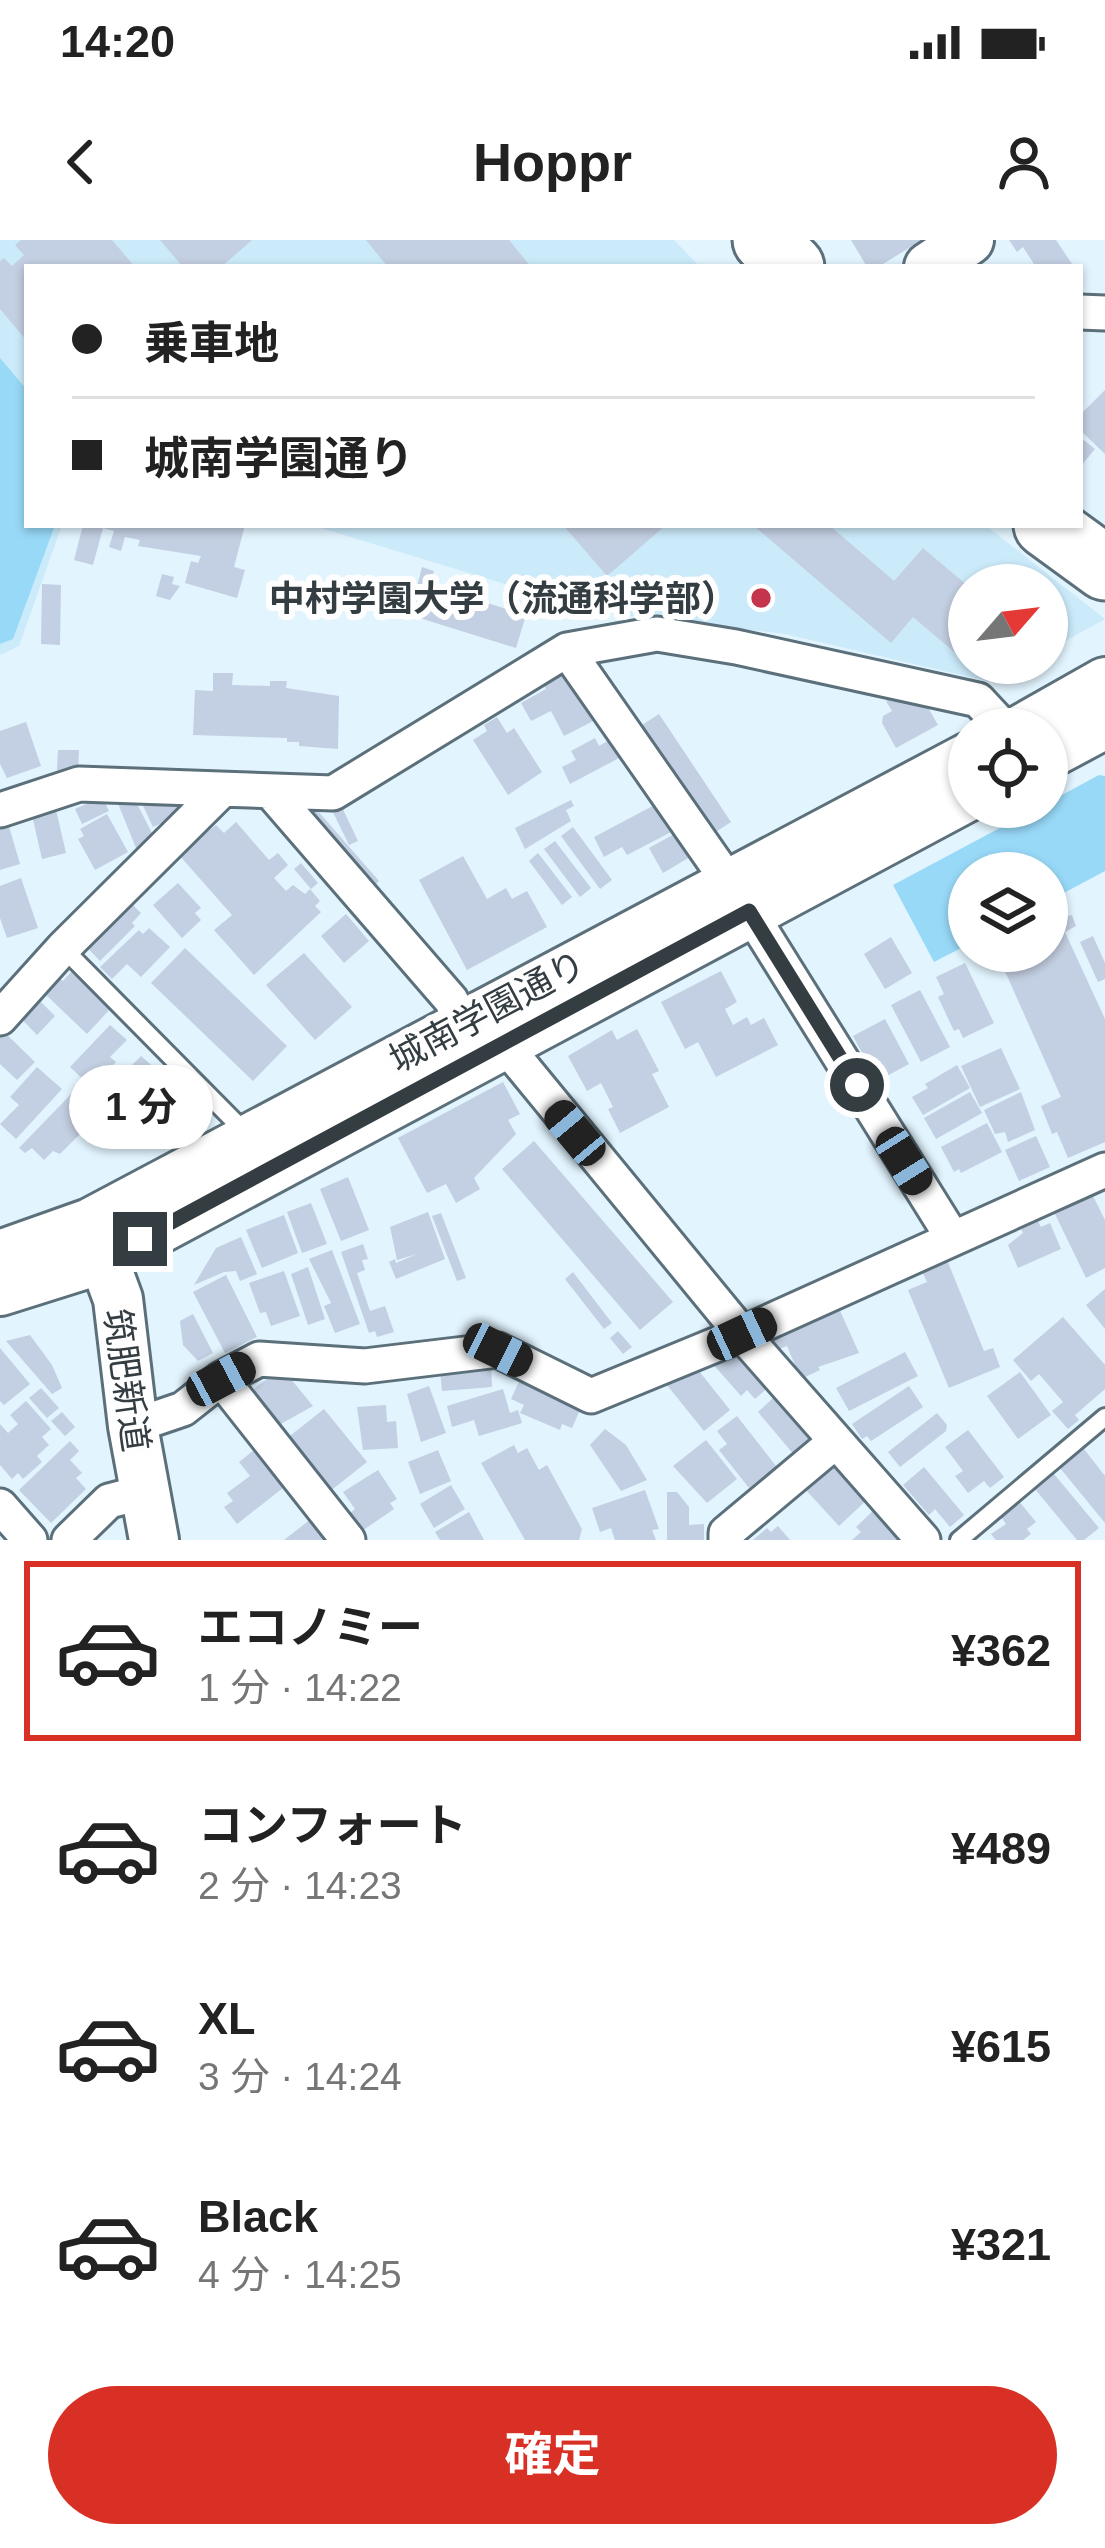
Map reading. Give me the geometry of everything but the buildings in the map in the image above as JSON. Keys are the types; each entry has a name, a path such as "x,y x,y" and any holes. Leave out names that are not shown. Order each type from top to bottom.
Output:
{"highway":[{"path":"733,240 757,264"},
{"path":"764,240 789,264"},
{"path":"1050,528 1105,568"}],"street":[{"path":"933,264 969,240"},
{"path":"0,810 79,784 333,793 567,650 657,634 978,700 985,708"},
{"path":"567,650 738,896 952,1238"},
{"path":"1059,708 1105,682"},
{"path":"1068,744 1105,724"},
{"name":"城南学園通り","path":"0,1291 738,896 948,770"},
{"path":"0,1018 63,948 222,790"},
{"path":"271,792 923,1540"},
{"name":"城南学園通り","path":"738,896 948,805"},
{"name":"城南学園通り","path":"0,1256 98,1240 249,1136 483,1034"},
{"path":"133,1426 183,1409 221,1379 259,1359 365,1366 498,1350 591,1396 742,1334 1105,1170"},
{"name":"筑肥新道","path":"98,1240 118,1299 133,1426 154,1540"},
{"path":"221,1379 348,1540"},
{"path":"726,1540 726,1533 836,1441"},
{"path":"69,1540 109,1501 144,1492"},
{"path":"0,1506 30,1540"}],"lane":[{"path":"63,948 249,1136"},
{"path":"959,1540 1105,1417"}],"shaded area":[{"path":"0,240 674,240 697,264 24,264 24,528 61,528 19,646 0,655"},
{"path":"0,358 24,386 24,528 54,528 13,639 0,644"},
{"name":"中村学園大学（流通科学部）","path":"321,528 989,528 1035,564 948,564 948,672 785,634 597,612"},
{"name":"中村学園大学（流通科学部）","path":"1068,590 1105,619 1068,639"},
{"path":"1105,776 1105,871 1068,891 1068,852 955,852 1000,828 1068,828 1068,792"},
{"path":"948,856 948,955 934,962 893,885"}],"place":[{"name":"中村学園大学（流通科学部）","path":"761,598"}],"route":[{"path":"140,1239 749,911 857,1085"}]}
